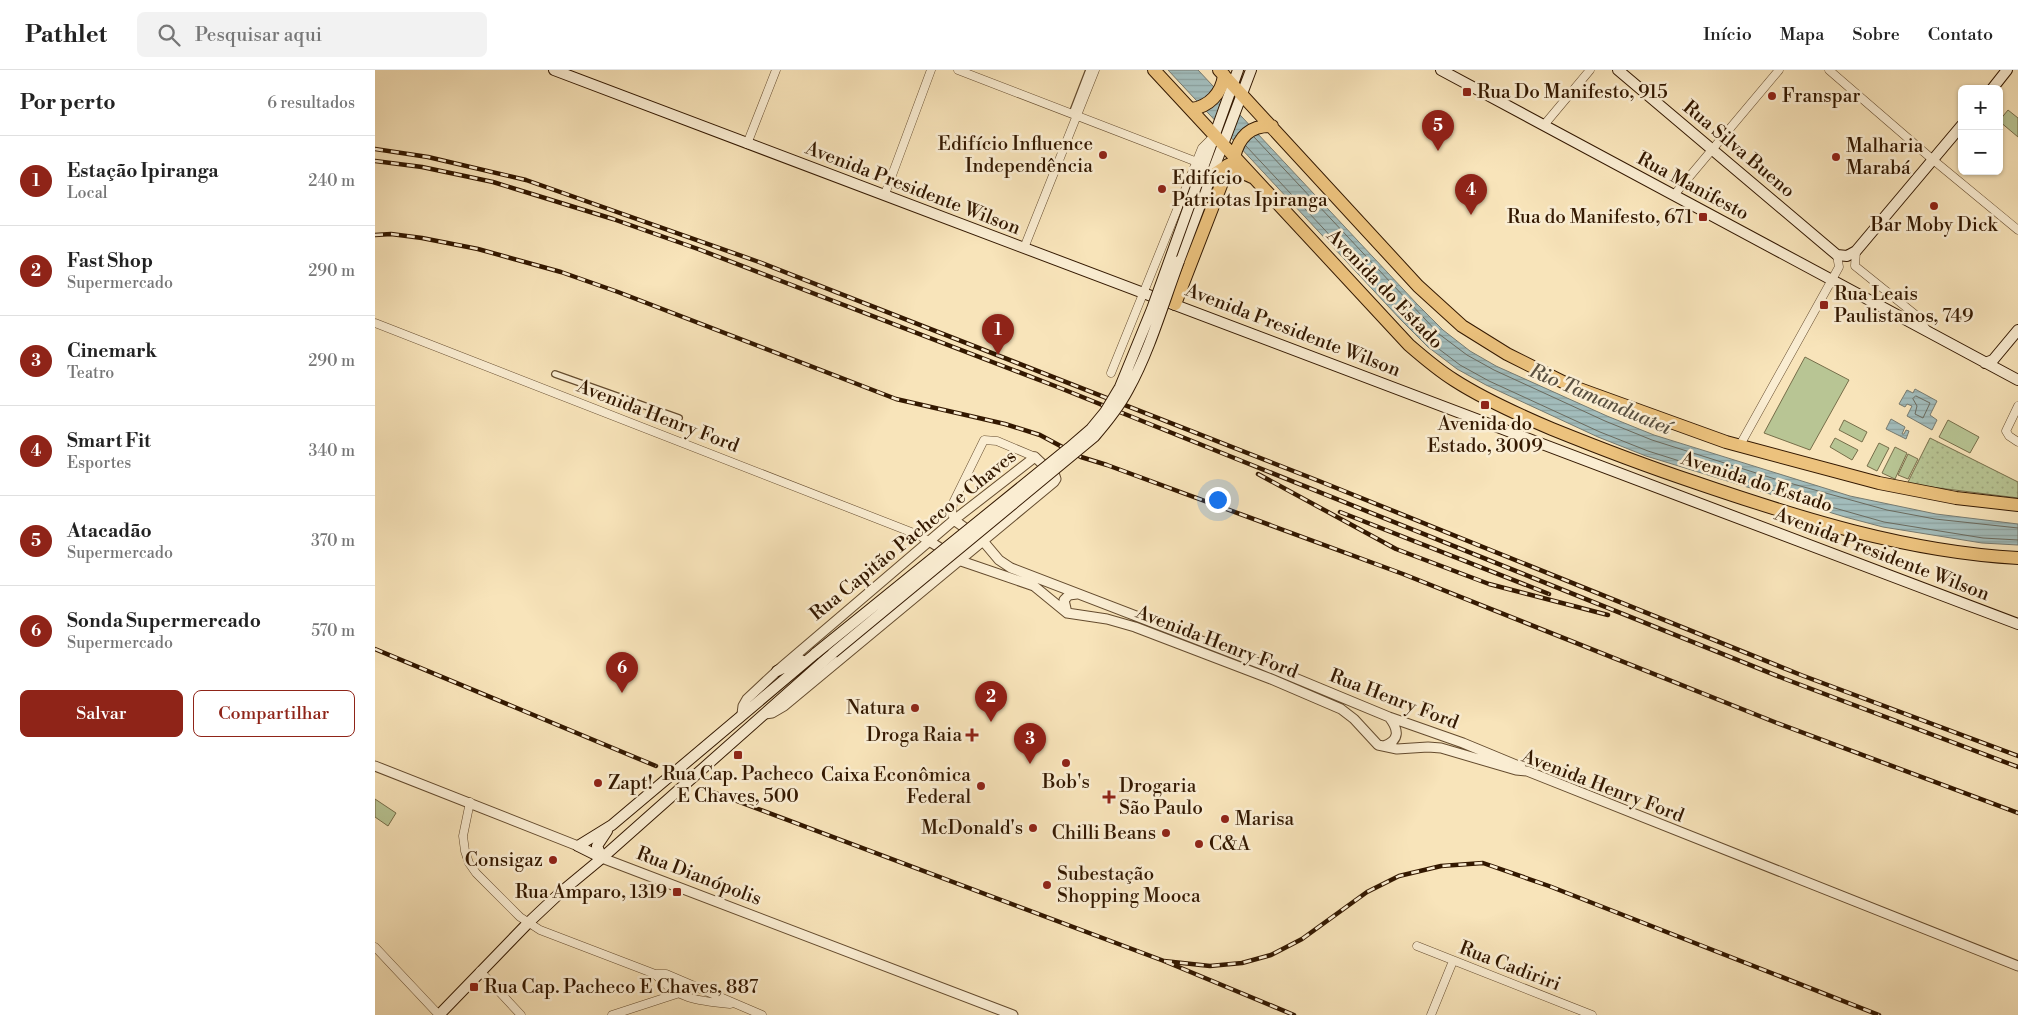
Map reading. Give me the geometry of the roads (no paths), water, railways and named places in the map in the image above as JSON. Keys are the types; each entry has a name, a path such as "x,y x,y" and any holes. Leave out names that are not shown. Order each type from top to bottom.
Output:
{"highway":[{"name":"Avenida do Estado","path":"1154,70 1409,345 1453,380 1484,399 1599,448 1794,515 1863,534 1922,546 1963,553 2018,558"},
{"name":"Avenida do Estado","path":"1222,73 1418,286 1462,326 1507,354 1571,386 1740,446 1879,483 1956,498 2018,505"},
{"path":"1191,109 1203,106 1213,99 1223,85 1222,73"},
{"path":"1204,169 1228,165 1236,159 1239,143 1247,132 1262,126 1271,126"},
{"path":"1175,304 1223,180 1234,173 1244,173 1252,177"}],"main road":[{"name":"Avenida Presidente Wilson","path":"554,70 572,73 747,144 885,194 2017,622"},
{"path":"1218,140 1238,70"},
{"path":"777,671 815,653 1069,448 1091,429 1105,412 1120,387 1145,326 1204,169 1242,95 1251,70"},
{"name":"Rua Manifesto","path":"1441,70 1928,332 1990,361"},
{"name":"Rua Silva Bueno","path":"1617,70 1837,255"},
{"path":"1995,85 2007,70"},
{"path":"1837,255 1847,256 1856,251 1958,130"},
{"name":"Rua Capitão Pacheco e Chaves","path":"439,1015 528,922 673,794 833,653 1094,437 1113,415 1129,390 1140,366 1204,169"},
{"path":"2018,330 1990,361 2001,371 2018,380"},
{"name":"Rua Capitão Pacheco e Chaves","path":"578,846 612,825 742,714 763,689 815,653"},
{"path":"762,717 769,697 763,689"},
{"path":"666,779 667,788 673,794"},
{"path":"602,858 598,849 598,843 612,825"},
{"name":"Rua Dianópolis","path":"578,846 602,858"}],"street":[{"path":"747,144 776,70"},
{"path":"885,194 931,70"},
{"path":"958,70 1075,115 1204,169 1145,292 1111,373"},
{"path":"1075,115 1089,70"},
{"path":"1024,248 1075,115 1095,70"},
{"path":"1544,125 1590,70"},
{"path":"1674,195 1779,70"},
{"path":"1829,70 1932,160 2018,230"},
{"name":"Rua Manifesto","path":"1856,251 1854,263 1857,268 1917,316 1928,332"},
{"path":"1740,446 1839,268 1837,255"},
{"name":"Avenida Henry Ford","path":"375,323 916,534 929,541"},
{"path":"555,374 679,418"},
{"path":"2018,406 2006,431 2009,436 2018,442"},
{"path":"954,520 952,512 953,503 984,440 997,441 1035,457"},
{"name":"Rua Capitão Pacheco e Chaves","path":"762,717 784,706 961,561 1056,480 1055,476 1035,457 929,541 777,671 763,689"},
{"name":"Rua Henry Ford","path":"954,520 983,541 993,555 1003,564 1261,664 1389,717 1463,743 1511,762 1527,771"},
{"path":"929,541 961,561"},
{"name":"Avenida Henry Ford","path":"961,561 1030,584 1067,613 1107,619 1135,627 1304,692 1348,714 1373,741 1383,747 1397,749 1441,748 1516,770 1527,771 2018,966"},
{"path":"1067,613 1064,600 1069,595 1077,594"},
{"path":"1383,747 1395,740 1397,733 1396,725 1389,717"},
{"name":"Rua Dianópolis","path":"375,766 578,846"},
{"path":"470,802 463,836 469,863 503,901 528,922 540,930 655,974 666,974 734,1005 762,1015"},
{"name":"Rua Dianópolis","path":"602,858 1013,1015"},
{"name":"Rua Cadiriri","path":"1417,946 1592,1015"},
{"path":"375,947 439,1015"},
{"path":"1431,1015 1453,961"},
{"path":"480,970 521,1015"},
{"path":"655,974 676,993 692,1000 734,1005"},
{"path":"612,1015 698,987"}],"water":[{"name":"Rio Tamanduateí","path":"1168,70 1198,70 1443,330 1470,351 1496,366 1654,435 1850,496 1936,514 2018,524 2018,545 1982,543 1883,527 1646,456 1598,437 1486,385 1457,369 1428,347 1401,320"},
{"path":"1915,389 1937,401 1930,415 1937,420 1932,430 1907,416 1912,406 1907,404 1905,407 1899,404 1907,390 1913,393"},
{"path":"1891,419 1905,427 1902,434 1906,430 1909,431 1906,439 1886,429"}],"railway":[{"path":"375,149 428,157 526,180 759,262 1319,481 1801,675 2018,756"},
{"path":"375,161 422,167 493,182 613,219 698,249 1055,386 1785,679 2018,767"},
{"path":"375,235 391,234 422,238 478,249 561,272 618,292 896,399 1005,424 1040,435 1081,457 1403,574 1777,723 2018,813"},
{"path":"1258,474 1396,549 1489,584 1608,615"},
{"path":"1340,512 1549,594"},
{"path":"375,649 656,766"},
{"path":"702,788 1164,961 1294,1015"},
{"path":"1164,961 1210,966 1242,963 1271,955 1302,939 1367,892 1399,876 1441,866 1483,863 1549,886 1879,1015"}],"place":[{"name":"Rua Do Manifesto, 915","path":"1467,92"},
{"name":"Franspar","path":"1772,96"},
{"name":"Atacadão","path":"1438,151"},
{"name":"Edifício Influence Independência","path":"1103,155"},
{"name":"Malharia Marabá","path":"1836,157"},
{"name":"Edifício Patriotas Ipiranga","path":"1162,189"},
{"name":"Bar Moby Dick","path":"1934,206"},
{"name":"Smart Fit","path":"1471,215"},
{"name":"Rua do Manifesto, 671","path":"1703,217"},
{"name":"Rua Leais Paulistanos, 749","path":"1824,305"},
{"name":"Estação Ipiranga","path":"998,355"},
{"name":"Avenida do Estado, 3009","path":"1485,405"},
{"name":"Sonda Supermercado","path":"622,693"},
{"name":"Natura","path":"915,708"},
{"name":"Fast Shop","path":"991,722"},
{"name":"Droga Raia","path":"972,735"},
{"name":"Rua Cap. Pacheco E Chaves, 500","path":"738,755"},
{"name":"Bob's","path":"1066,763"},
{"name":"Cinemark","path":"1030,764"},
{"name":"Zapt!","path":"598,783"},
{"name":"Caixa Econômica Federal","path":"981,786"},
{"name":"Drogaria São Paulo","path":"1109,797"},
{"name":"Marisa","path":"1225,819"},
{"name":"McDonald's","path":"1033,828"},
{"name":"Chilli Beans","path":"1166,833"},
{"name":"C&A","path":"1199,844"},
{"name":"Consigaz","path":"553,860"},
{"name":"Subestação Shopping Mooca","path":"1047,885"},
{"name":"Rua Amparo, 1319","path":"677,892"},
{"name":"Rua Cap. Pacheco E Chaves, 887","path":"474,987"}]}
